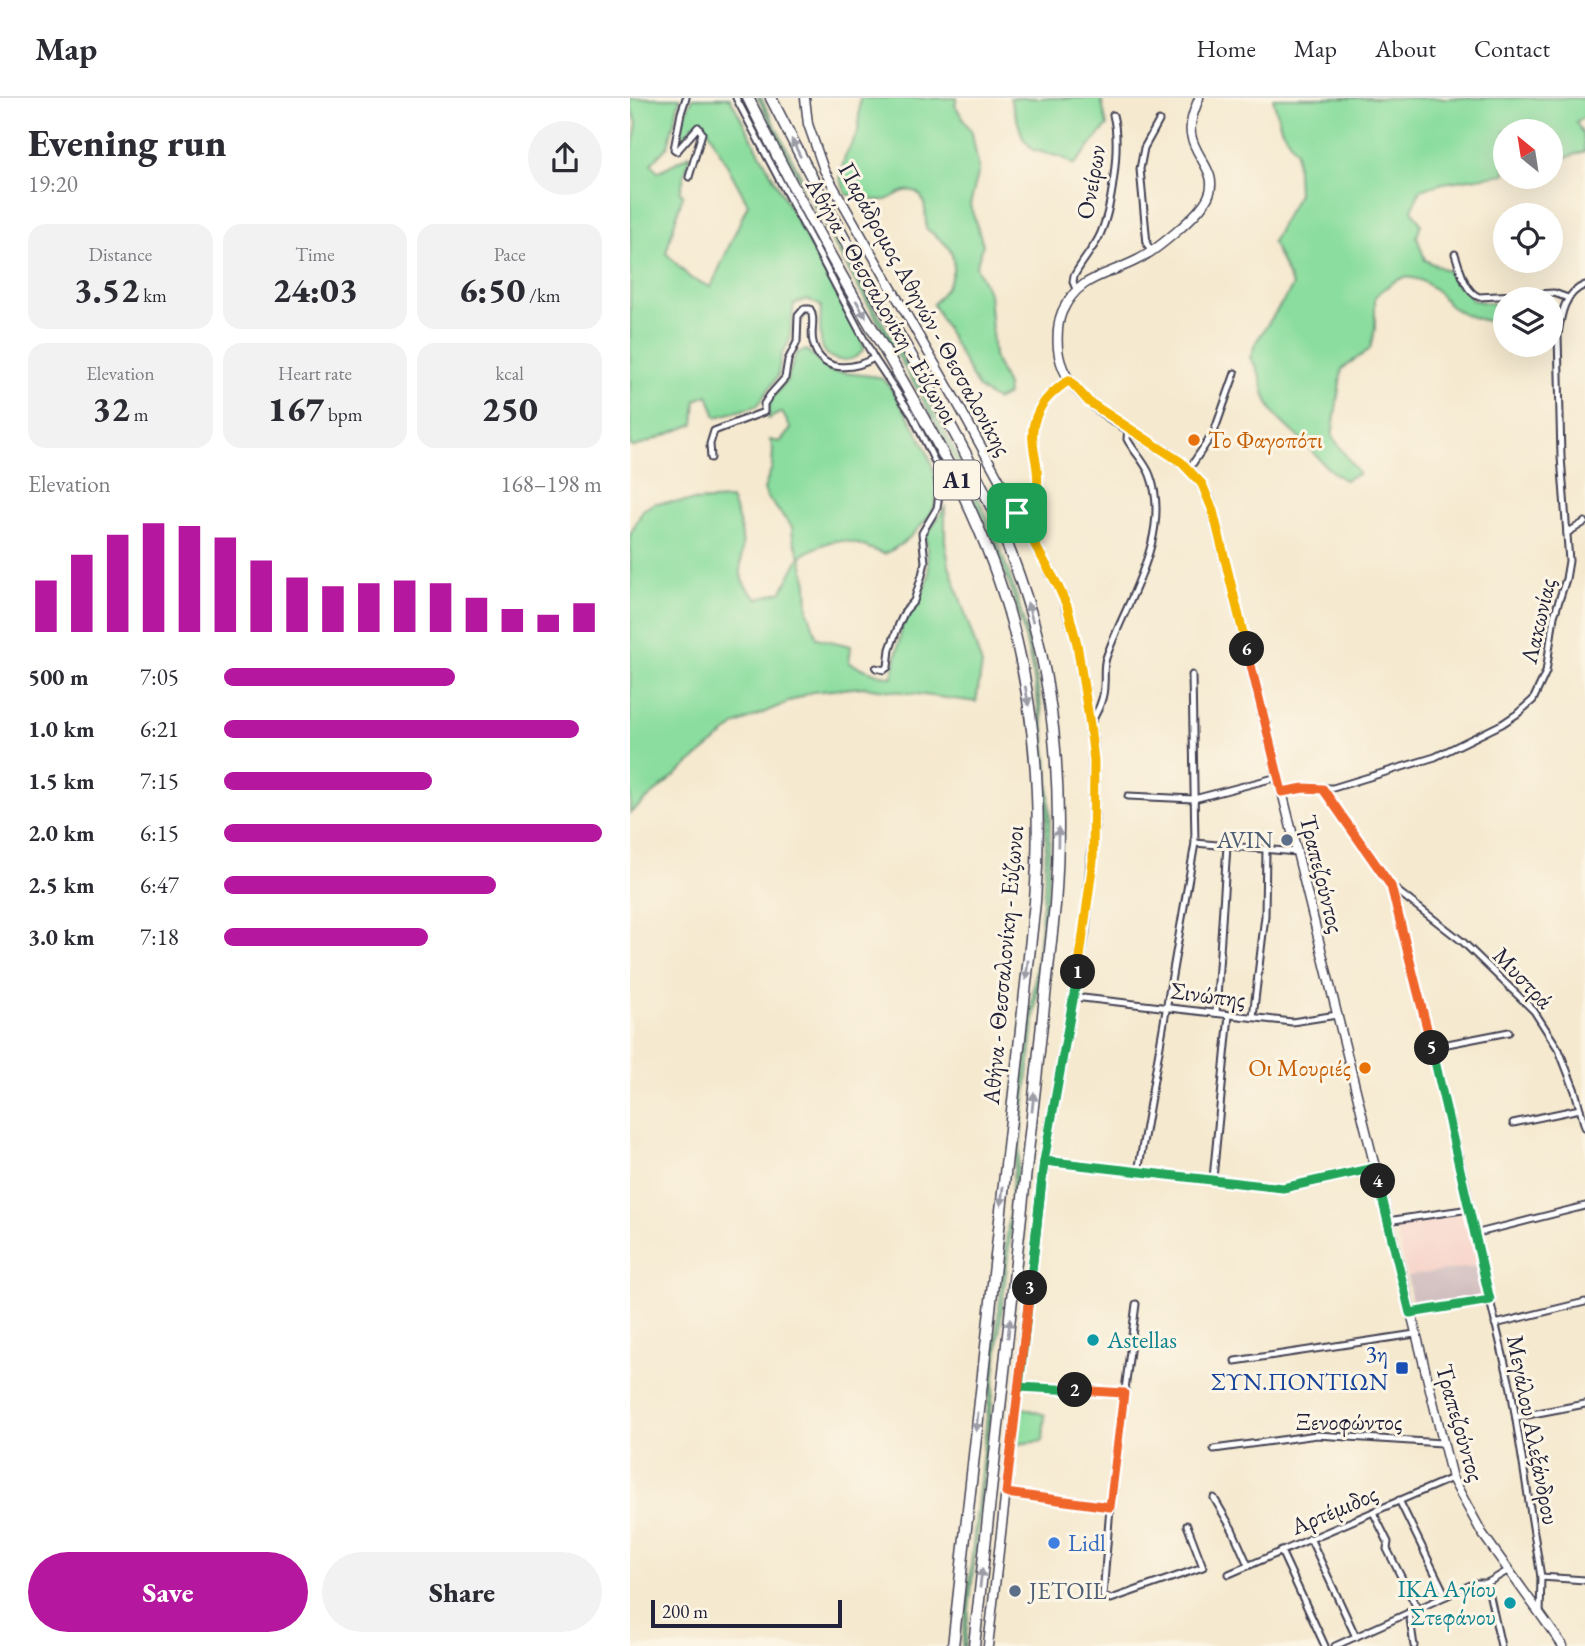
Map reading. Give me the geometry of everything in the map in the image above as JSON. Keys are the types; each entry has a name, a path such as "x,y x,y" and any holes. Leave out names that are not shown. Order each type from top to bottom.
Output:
{"highway":[{"name":"Αθήνα - Θεσσαλονίκη - Εύζωνοι","path":"748,98 816,231 939,443 963,491 1012,622 1031,723 1038,811 1035,902 953,1646"},
{"name":"Αθήνα - Θεσσαλονίκη - Εύζωνοι","path":"771,98 835,222 957,433 982,483 1010,551 1032,617 1052,721 1058,811 1055,905 974,1646"}],"main road":[{"name":"Παράδρομος Αθηνών - Θεσσαλονίκης","path":"806,98 808,124 824,170 954,396 1067,606 1077,644 1090,725 1094,761 1093,861 1085,931 1044,1161 988,1646"},
{"path":"1076,289 1087,281 1152,252 1206,201 1212,181 1193,144 1191,132 1199,98"},
{"name":"Τραπεζούντος","path":"1076,289 1064,308 1058,326 1059,354 1069,380 1089,402 1189,469 1202,484 1213,511 1452,1478 1482,1533 1563,1646"},
{"path":"1017,513 1029,506 1037,494 1034,419 1045,399 1069,380"}],"street":[{"path":"686,98 674,149 677,151 682,147 698,127 702,133 689,177"},
{"path":"736,98 874,358 912,415 932,452 939,474 937,508 922,533 925,562 914,601 899,624 890,649 888,667 884,670 876,668"},
{"name":"Ονείρων","path":"1076,289 1074,276 1098,238 1108,206 1117,137 1113,115"},
{"path":"1152,252 1147,244 1140,169 1144,148 1159,121"},
{"path":"1455,254 1473,295 1479,297 1554,293 1568,298 1585,285"},
{"name":"Λακωνίας","path":"1282,792 1304,788 1323,789 1435,757 1480,736 1527,706 1539,688 1546,672 1554,616 1569,561 1561,457 1558,335 1568,298"},
{"path":"711,458 710,444 714,431 764,412 764,404 785,378 788,360 797,342 798,316 804,309 810,309 813,313 813,342 816,350 827,362 850,368 874,358"},
{"path":"1189,469 1214,432 1236,373"},
{"path":"1090,725 1101,704 1104,662 1155,537 1156,500 1153,486 1146,468 1127,439 1128,428"},
{"path":"1567,533 1585,522"},
{"path":"1138,1171 1195,843 1192,675"},
{"path":"1128,796 1194,799 1278,777"},
{"path":"1323,789 1391,886"},
{"path":"1195,843 1297,852"},
{"path":"1216,1013 1227,846"},
{"path":"1253,1017 1265,916 1266,849"},
{"name":"Μεγάλου Αλεξάνδρου","path":"1391,886 1432,1047 1517,1417 1541,1577 1540,1614"},
{"name":"Μυστρά","path":"1391,886 1463,942 1534,1011 1559,1050 1585,1126"},
{"name":"Σινώπης","path":"1074,997 1292,1022 1337,1015"},
{"path":"1213,1178 1229,1015"},
{"path":"1432,1047 1509,1032"},
{"path":"1513,1123 1580,1109"},
{"path":"1044,1161 1283,1188 1374,1168"},
{"path":"1474,1234 1585,1206"},
{"path":"1387,1221 1470,1209"},
{"path":"1410,1313 1490,1300"},
{"path":"1495,1324 1585,1302"},
{"path":"1136,1304 1110,1507 1103,1596 1111,1599 1203,1567 1187,1525"},
{"path":"1235,1361 1415,1334"},
{"path":"1019,1387 1124,1393"},
{"path":"1517,1417 1585,1404"},
{"name":"Ξενοφώντος","path":"1214,1449 1317,1435 1442,1443"},
{"name":"Αρτέμιδος","path":"1229,1574 1452,1478"},
{"path":"1006,1493 1110,1507"},
{"path":"1214,1498 1248,1565"},
{"path":"1399,1500 1446,1595"},
{"path":"1373,1512 1388,1542 1387,1549 1417,1608"},
{"path":"1310,1538 1356,1637"},
{"path":"1281,1551 1325,1646"},
{"path":"1335,1646 1446,1595 1475,1583 1487,1583 1509,1570"},
{"path":"1541,1577 1585,1580"},
{"path":"1487,1583 1501,1646"},
{"path":"1409,1612 1414,1646"}],"shaded area":[{"path":"1466,1213 1478,1266 1407,1276 1394,1224"},
{"path":"1478,1266 1486,1297 1413,1308 1407,1276"}],"green space":[{"path":"630,98 680,98 668,146 651,164 658,172 690,155 680,192 683,194 666,253 690,278 711,287 748,204 706,126 693,125 682,140 682,124 693,98 730,98 864,349 848,360 835,359 828,355 821,341 821,306 807,299 794,304 789,342 781,356 778,376 757,406 716,417 708,395 696,400 694,424 635,447 630,446 630,160 637,123 630,106"},
{"path":"758,98 761,98 850,267 933,409 975,491 993,532 1023,619 1043,725 1050,832 1047,903 965,1646 962,1646 1043,903 1046,796 1041,724 1020,619 1006,575 971,491 820,219"},
{"path":"860,98 957,98 955,105 972,133 979,170 970,205 983,244 976,267 989,293 994,357 1007,386 1007,395 996,400 978,388 933,304 948,285 954,263 948,247 926,228 924,202 918,193 902,192 885,200 846,194 840,178 845,156 858,132"},
{"path":"1010,98 1101,98 1107,126 1074,165 1061,157 1033,150 1023,138"},
{"path":"1273,98 1585,98 1585,117 1576,122 1583,134 1585,151 1563,159 1563,119 1493,119 1493,176 1443,183 1420,190 1412,210 1421,224 1417,237 1425,260 1458,276 1472,300 1493,304 1493,322 1463,314 1453,308 1436,290 1409,277 1389,285 1375,297 1375,329 1370,349 1342,369 1332,436 1359,474 1344,480 1325,466 1274,414 1265,396 1258,371 1250,358 1256,342 1293,286 1272,242 1298,194 1296,151 1281,128"},
{"path":"807,350 829,371 879,377 888,384 923,443 935,477 937,493 934,508 927,519 906,540 884,554 850,542 833,541 801,556 807,584 808,611 817,638 851,646 849,663 892,677 903,622 918,605 929,575 926,536 945,507 945,541 949,565 982,665 976,702 863,687 812,692 737,724 630,813 630,535 643,510 655,503 731,499 741,533 741,577 744,584 758,599 782,591 800,556 792,527 767,497 764,489 772,467 773,449 770,440 780,442 791,429 782,412 768,419 770,401 787,380 796,353"},
{"path":"1020,1407 1045,1415 1043,1441 1016,1444"}],"place":[{"name":"Το Φαγοπότι","path":"1194,440"},
{"name":"AVIN","path":"1287,840"},
{"name":"Οι Μουριές","path":"1365,1068"},
{"name":"Astellas","path":"1093,1340"},
{"name":"3η ΣΥΝ.ΠΟΝΤΙΩΝ","path":"1402,1368"},
{"name":"Lidl","path":"1054,1543"},
{"name":"JETOIL","path":"1015,1591"},
{"name":"ΙΚΑ Αγίου Στεφάνου","path":"1510,1603"}],"route":[{"path":"1017,513 1029,506 1037,494 1034,419 1045,399 1069,380 1089,402 1181,462 1202,484 1213,511 1282,792 1304,788 1323,789 1391,886 1466,1187 1490,1300 1410,1313 1374,1168 1283,1188 1044,1161 1006,1493 1110,1507 1124,1393 1019,1387 1044,1161 1085,931 1093,861 1095,794 1090,725 1072,622 1062,594 1017,513"}]}
